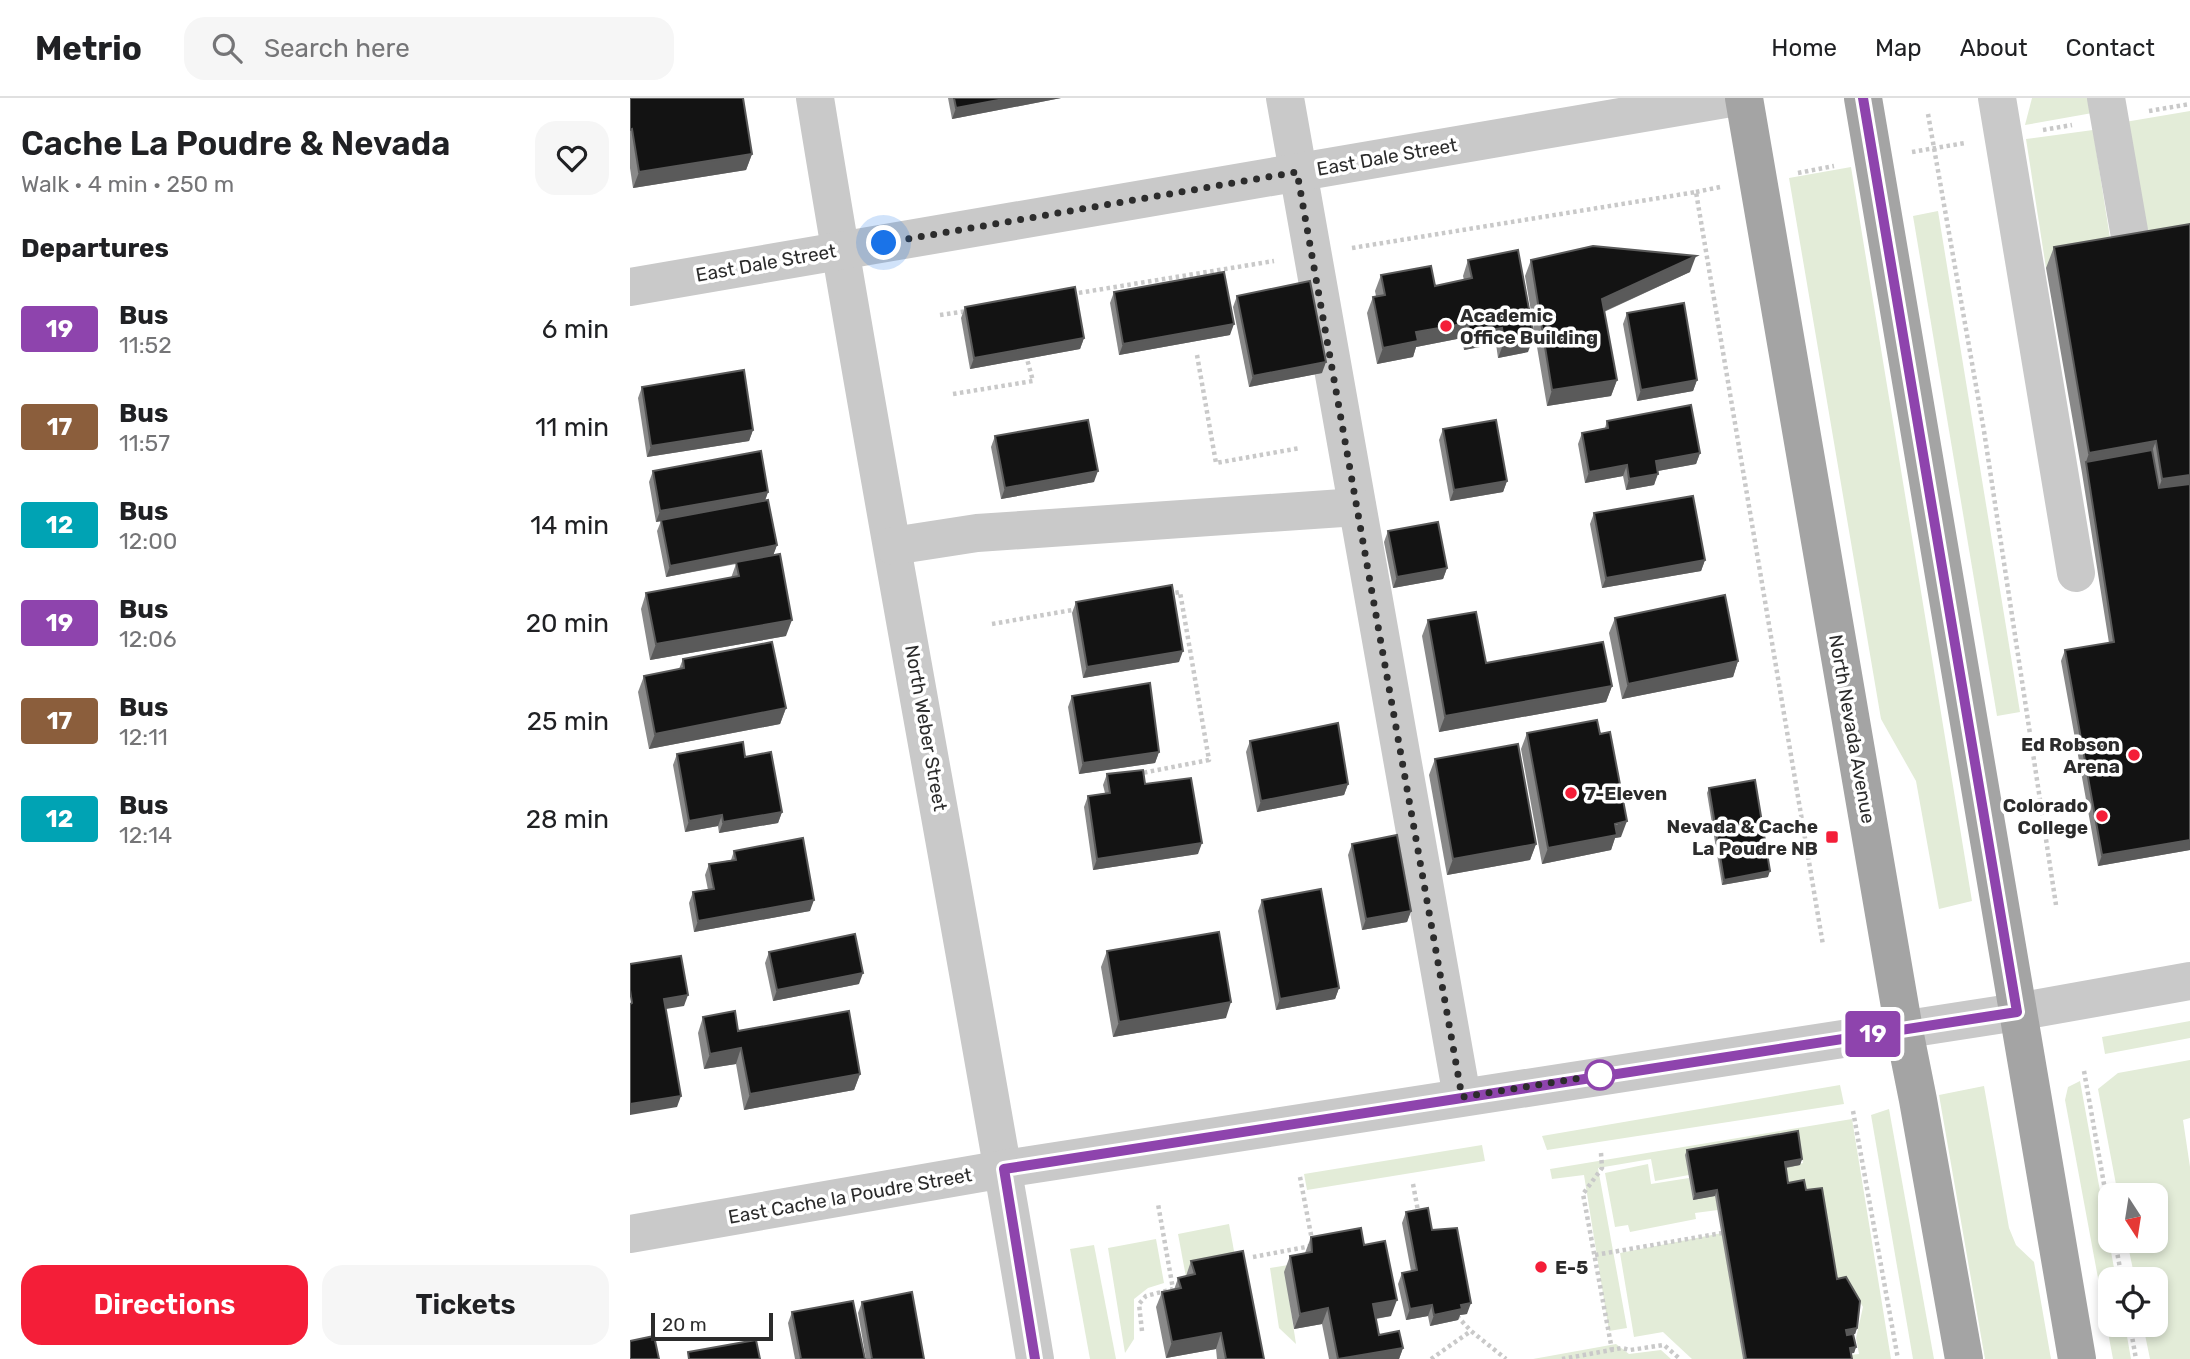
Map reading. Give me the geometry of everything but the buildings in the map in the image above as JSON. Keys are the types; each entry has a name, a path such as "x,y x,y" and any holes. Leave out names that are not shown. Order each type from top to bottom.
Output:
{"main road":[{"name":"North Nevada Avenue","path":"1744,98 1904,1030 1919,1100 1964,1359"},
{"path":"1863,98 2077,1359"}],"street":[{"name":"North Weber Street","path":"815,98 839,251 1004,1169 1035,1359"},
{"path":"1285,98 1462,1097"},
{"name":"East Dale Street","path":"630,287 1731,98"},
{"path":"1997,98 2076,573"},
{"path":"2108,108 2133,254"},
{"path":"893,546 977,533 1357,507"},
{"name":"East Cache la Poudre Street","path":"630,1234 1004,1169 1904,1030 2190,981"}],"path":[{"path":"1064,295 1696,192 2003,136 2108,108 2190,104"},
{"path":"1928,114 1984,431 2056,905"},
{"path":"1696,192 1823,945"},
{"path":"940,315 967,311"},
{"path":"1197,355 1216,464 1300,448"},
{"path":"953,394 1033,381 1027,359"},
{"path":"1133,775 1209,760 1180,592 1166,594"},
{"path":"992,624 1086,608"},
{"path":"2084,1071 2104,1183"},
{"path":"1853,1111 1898,1359"},
{"path":"1601,1153 1602,1168 1583,1194 1612,1350"},
{"path":"1253,1257 1314,1245 1300,1177"},
{"path":"1413,1184 1418,1211"},
{"path":"1142,1331 1139,1304 1146,1296 1173,1289 1158,1204"},
{"path":"1595,1255 1722,1233"},
{"path":"1457,1316 1506,1359"},
{"path":"1431,1359 1471,1331"},
{"path":"2132,1337 2136,1359"},
{"path":"1562,1359 1612,1350 1664,1345 1680,1359"}],"green space":[{"path":"2032,98 2092,98 2098,112 2025,125"},
{"path":"2190,111 2190,244 2145,251 2125,122"},
{"path":"2093,130 2113,257 2046,268 2026,139"},
{"path":"1851,167 1972,901 1939,909 1916,781 1881,719 1789,178"},
{"path":"1938,211 2020,712 1997,716 1913,216"},
{"path":"2190,1021 2190,1038 2105,1054 2102,1037"},
{"path":"2190,1060 2190,1118 2183,1120 2190,1167 2190,1359 2150,1359 2145,1337 2168,1337 2168,1267 2132,1267 2130,1253 2168,1253 2168,1183 2116,1183 2098,1089 2118,1073"},
{"path":"2080,1081 2099,1183 2098,1253 2111,1253 2114,1267 2098,1267 2098,1278 2065,1100 2068,1087"},
{"path":"1840,1085 1844,1104 1547,1150 1542,1136"},
{"path":"1984,1086 2009,1228 2016,1245 2034,1262 2051,1359 1985,1359 1939,1095"},
{"path":"1889,1109 1934,1359 1913,1359 1871,1115"},
{"path":"1852,1119 1891,1359 1850,1359 1850,1355 1859,1354 1856,1338 1863,1307 1847,1279 1833,1281 1786,1191 1782,1168 1803,1163 1798,1136 1689,1175 1655,1181 1651,1159 1598,1168 1627,1328 1609,1331 1584,1175 1552,1179 1550,1169"},
{"path":"1482,1145 1485,1161 1307,1190 1304,1174"},
{"path":"1648,1164 1651,1184 1689,1178 1693,1200 1715,1196 1718,1210 1695,1213 1696,1219 1630,1232 1628,1225 1615,1227 1605,1173"},
{"path":"1229,1224 1237,1267 1186,1277 1178,1234"},
{"path":"1722,1233 1743,1359 1692,1359 1663,1332 1634,1337 1620,1253"},
{"path":"1156,1239 1164,1283 1148,1288 1134,1299 1134,1339 1125,1353 1108,1248"},
{"path":"1094,1245 1116,1359 1090,1359 1070,1249"},
{"path":"1307,1262 1285,1272 1296,1344 1279,1328 1270,1268"},
{"path":"2109,1337 2127,1337 2131,1359 2113,1359"},
{"path":"1616,1344 1629,1354 1661,1350 1671,1359 1533,1359"}],"bus line":[{"name":"19","path":"1035,1359 1004,1169 2017,1012 1863,98"}],"place":[{"name":"Academic Office Building","path":"1446,326"},
{"name":"Ed Robson Arena","path":"2134,755"},
{"name":"7-Eleven","path":"1571,793"},
{"name":"Colorado College","path":"2102,816"},
{"name":"Nevada & Cache La Poudre NB","path":"1832,837"},
{"name":"E-5","path":"1541,1267"}],"route":[{"path":"884,243 1297,172 1462,1097 1606,1074 1600,1075"}]}
